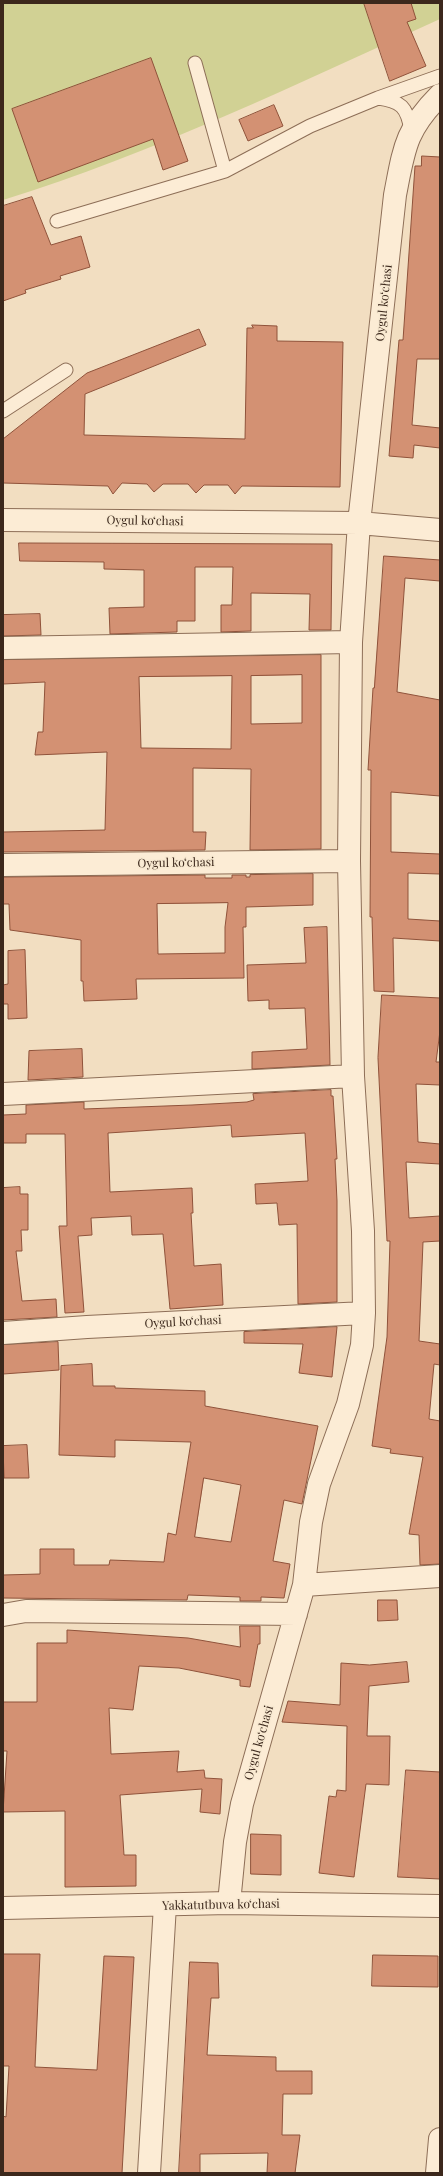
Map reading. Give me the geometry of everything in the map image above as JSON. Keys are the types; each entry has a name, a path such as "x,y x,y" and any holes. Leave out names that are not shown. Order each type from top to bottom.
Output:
{"street":[{"name":"Oygul koʻchasi","path":"229,1903 235,1842 242,1804 304,1585 310,1522 319,1484 350,1398 362,1345 364,1313 363,1231 353,1076 348,861 351,642 359,524 396,195 404,151 411,130 426,109 440,95"},
{"name":"Oygul koʻchasi","path":"3,520 359,524 440,530"},
{"path":"3,648 351,642"},
{"name":"Oygul koʻchasi","path":"3,865 348,861"},
{"path":"3,1094 353,1076"},
{"name":"Oygul koʻchasi","path":"3,1333 87,1327 364,1313"},
{"path":"304,1585 440,1576"},
{"path":"3,1615 26,1612 296,1614"},
{"name":"Yakkatutbuva koʻchasi","path":"3,1908 229,1903 440,1906"},
{"path":"149,2173 166,1905"},
{"path":"437,2173 440,2139"}],"lane":[{"path":"195,63 225,171"},
{"path":"57,221 225,171 310,126 378,98 440,76"},
{"path":"378,98 388,99 401,105 409,118 411,130"},
{"path":"3,412 66,370"}],"green space":[{"path":"3,3 440,3 440,19 279,92 170,139 115,161 3,200"}],"building":[{"path":"364,3 411,3 416,19 407,22 426,66 390,81"},
{"path":"151,58 188,161 163,170 153,139 38,182 12,109"},
{"path":"274,105 283,126 248,141 239,120"},
{"path":"422,156 440,157 440,359 417,359 412,425 440,428 440,448 414,445 413,458 389,456 399,340 403,340 415,166 421,166"},
{"path":"32,197 51,245 81,236 90,267 60,276 61,279 25,290 26,293 3,301 3,206"},
{"path":"252,325 277,326 277,341 343,342 340,487 242,486 235,494 228,485 204,485 196,493 188,484 163,484 154,492 147,484 122,483 113,494 108,486 3,483 3,439 87,373 199,329 206,345 85,394 84,435 245,439 247,328 253,328"},
{"path":"19,543 332,544 331,630 309,630 310,594 251,593 251,631 221,632 221,605 232,605 233,567 195,567 195,621 177,621 177,632 110,634 109,608 144,607 144,570 104,569 104,562 20,561"},
{"path":"384,556 440,560 440,581 405,578 397,692 440,700 440,796 391,792 391,852 440,854 440,874 408,873 408,919 440,921 440,941 393,938 394,992 374,991 372,917 370,917 371,770 368,770"},
{"path":"40,614 41,635 3,636 3,615"},
{"path":"321,655 321,849 250,850 251,769 193,768 193,832 206,832 205,850 3,852 3,832 105,830 107,752 35,755 38,732 43,732 45,682 3,684 3,660","holes":["302,675 302,723 251,724 251,676","232,676 231,749 141,748 139,677"]},
{"path":"313,874 313,905 246,907 246,927 243,927 244,978 136,979 137,999 84,1001 83,981 81,981 81,940 10,930 9,904 3,904 3,877 205,875 205,878 232,878 232,875 246,875 246,877 250,877 250,875","holes":["228,903 225,927 225,953 158,954 157,904"]},
{"path":"327,927 330,1065 252,1069 252,1052 307,1049 305,1008 269,1009 269,1000 248,1001 247,965 306,963 304,928"},
{"path":"25,950 27,1018 8,1019 8,1004 3,1004 3,985 8,984 8,951"},
{"path":"382,995 440,998 440,1031 436,1062 440,1062 440,1085 416,1084 418,1142 440,1144 440,1164 406,1162 409,1218 440,1216 440,1241 423,1242 419,1341 440,1344 440,1365 434,1364 429,1419 440,1421 440,1564 420,1565 419,1535 409,1534 423,1457 390,1453 391,1449 372,1446 387,1337 390,1241 387,1241 378,1058"},
{"path":"82,1049 83,1077 28,1080 29,1051"},
{"path":"331,1090 331,1096 333,1096 337,1159 335,1159 337,1201 337,1302 298,1304 297,1224 279,1225 277,1203 256,1204 255,1184 308,1181 305,1133 232,1137 231,1125 108,1133 110,1192 192,1188 193,1213 191,1213 194,1266 221,1264 223,1305 170,1309 163,1234 132,1235 131,1216 91,1218 92,1235 78,1236 84,1312 65,1313 59,1226 67,1226 65,1134 26,1134 26,1143 3,1143 3,1115 26,1114 26,1105 84,1102 84,1109 192,1105 247,1102 254,1100 253,1094"},
{"path":"20,1187 20,1194 28,1194 28,1230 21,1230 22,1251 16,1251 22,1301 56,1299 57,1317 3,1320 3,1188"},
{"path":"337,1327 332,1377 299,1373 303,1344 244,1343 244,1332"},
{"path":"58,1342 59,1370 3,1374 3,1345"},
{"path":"92,1364 93,1386 205,1391 205,1406 318,1426 302,1504 284,1500 273,1561 290,1564 284,1598 261,1597 261,1601 240,1601 240,1597 188,1595 187,1600 3,1598 3,1575 40,1574 40,1549 74,1549 74,1565 109,1565 110,1560 164,1562 168,1533 176,1535 191,1442 115,1440 115,1457 59,1455 61,1366","holes":["204,1478 241,1485 231,1542 195,1537"]},
{"path":"27,1445 29,1478 4,1478 3,1446"},
{"path":"378,1600 397,1600 398,1620 378,1621"},
{"path":"240,1626 260,1626 260,1644 258,1644 250,1687 240,1686 240,1680 179,1668 139,1666 133,1710 109,1708 111,1754 179,1751 177,1772 204,1770 205,1778 222,1779 220,1814 200,1812 202,1789 120,1795 124,1855 136,1855 136,1886 65,1887 65,1811 3,1812 7,1751 3,1751 3,1702 37,1702 37,1643 67,1643 67,1630 188,1638 240,1647"},
{"path":"407,1662 409,1682 369,1686 367,1736 390,1736 389,1785 366,1784 354,1877 319,1873 329,1796 336,1797 337,1790 346,1791 347,1726 282,1722 288,1701 340,1705 341,1663 369,1665"},
{"path":"406,1770 440,1772 440,1879 398,1877"},
{"path":"251,1834 281,1835 281,1875 251,1874"},
{"path":"3,1954 40,1954 35,2067 97,2070 104,1956 134,1957 122,2173 3,2173 3,2116 6,2117 9,2066 3,2066"},
{"path":"373,1955 438,1956 438,1987 372,1986"},
{"path":"190,1962 218,1963 219,1998 211,1998 207,2055 276,2057 276,2071 312,2071 312,2094 283,2094 282,2135 300,2135 295,2173 267,2173 268,2153 200,2154 200,2173 179,2173"}]}
